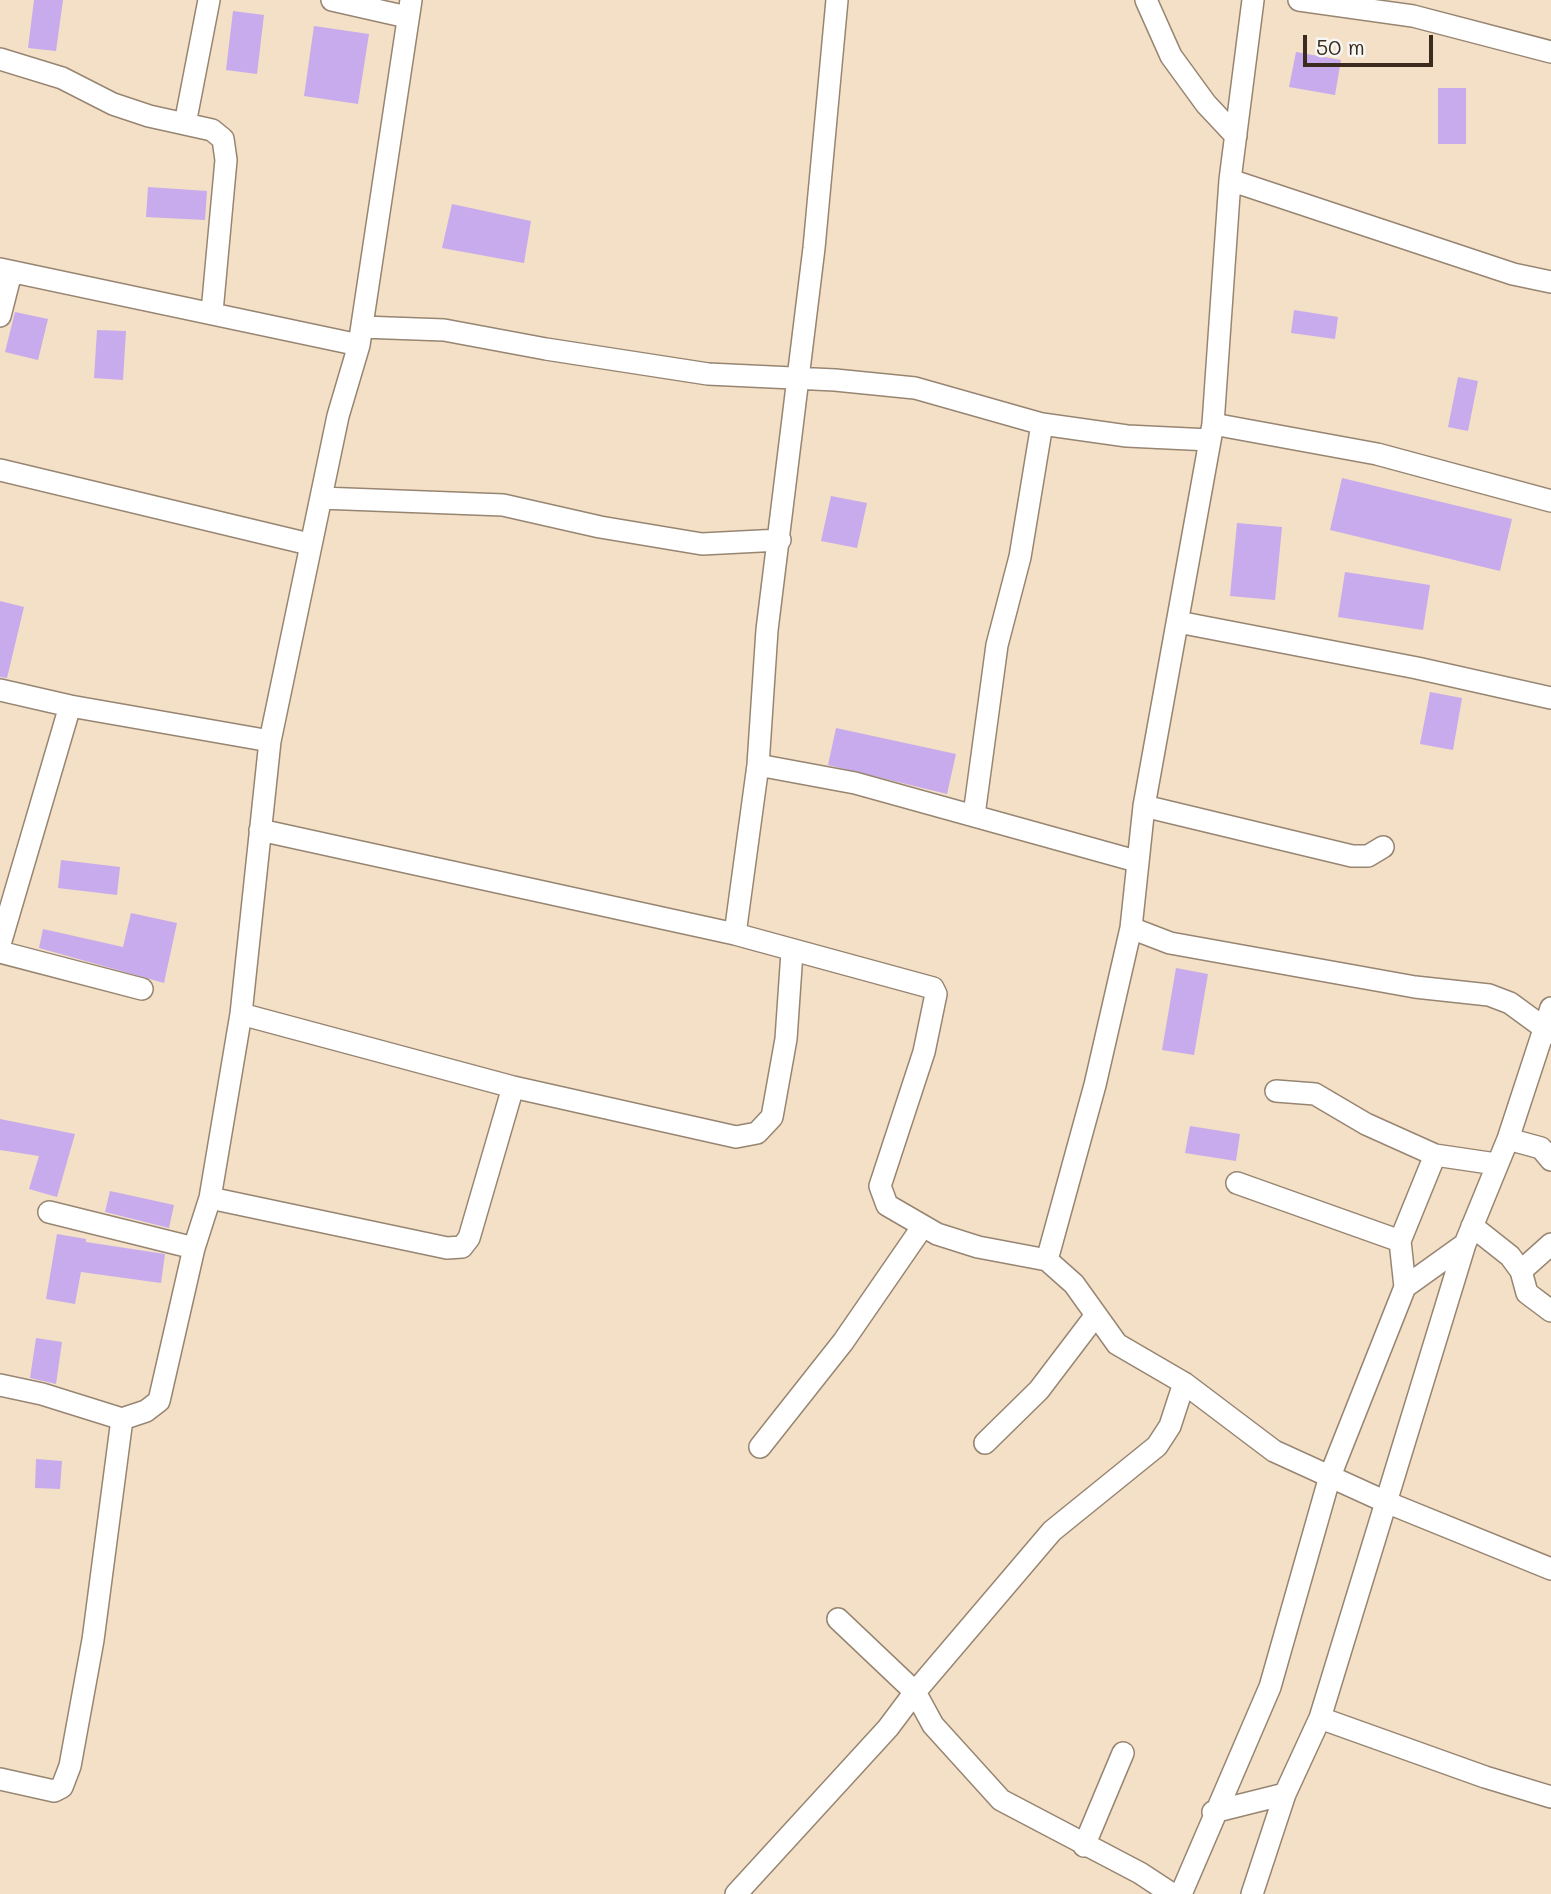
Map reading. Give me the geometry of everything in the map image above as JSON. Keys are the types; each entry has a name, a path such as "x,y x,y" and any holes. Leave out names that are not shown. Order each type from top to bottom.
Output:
{"street":[{"path":"185,124 209,0"},
{"path":"0,1385 42,1394 122,1419 146,1411 159,1401 194,1248 210,1198 241,1014 270,741 309,544 338,416 360,336 409,9 332,0"},
{"path":"734,934 758,765 767,631 814,248 837,0"},
{"path":"1146,0 1171,56 1206,104 1236,136"},
{"path":"1047,1260 1096,1085 1131,928 1136,861 1144,806 1211,432 1230,180 1253,0"},
{"path":"1299,0 1413,16 1551,52"},
{"path":"0,59 62,78 113,104 212,130 223,139 226,160 212,312"},
{"path":"1230,180 1513,274 1551,282"},
{"path":"0,316 6,271 212,312 360,336 444,330 708,374 915,388 1042,425 1127,436 1211,432 1377,454 1551,501"},
{"path":"974,815 997,645 1020,557 1042,425"},
{"path":"0,470 309,544"},
{"path":"321,498 503,505 600,527 702,544 780,540"},
{"path":"1178,622 1417,668 1551,698"},
{"path":"0,690 70,706 270,741"},
{"path":"0,944 70,706"},
{"path":"758,765 855,783 1136,861"},
{"path":"1144,806 1352,856 1368,856 1383,847"},
{"path":"260,830 734,934 935,991 924,1052 880,1186 887,1205 923,1227 978,1247 1047,1260 1074,1284 1117,1344 1184,1383 1274,1451 1385,1502 1551,1569"},
{"path":"1131,928 1170,943 1415,988 1489,995 1510,1003 1548,1031"},
{"path":"0,952 142,989"},
{"path":"241,1014 513,1087 736,1137 757,1133 772,1117 786,1039 792,952"},
{"path":"1252,1894 1285,1794 1320,1717 1468,1235 1508,1139 1548,1031 1551,1008"},
{"path":"210,1198 447,1248 462,1247 470,1238 513,1087"},
{"path":"1276,1091 1315,1094 1366,1124 1435,1155 1496,1164"},
{"path":"1508,1139 1541,1148 1551,1160"},
{"path":"1181,1894 1213,1812 1270,1687 1330,1476 1405,1287 1400,1241 1435,1155"},
{"path":"1237,1183 1400,1241"},
{"path":"49,1212 194,1248"},
{"path":"760,1447 843,1342 923,1227"},
{"path":"1468,1235 1510,1256 1521,1271 1527,1293 1551,1311"},
{"path":"1405,1287 1468,1235"},
{"path":"1521,1271 1551,1244"},
{"path":"985,1443 1039,1390 1096,1315"},
{"path":"736,1894 888,1728 915,1692 1052,1531 1157,1446 1170,1426 1184,1383"},
{"path":"0,1779 54,1791 62,1787 70,1766 93,1640 122,1419"},
{"path":"838,1619 915,1692 933,1725 1001,1800 1084,1846 1140,1873 1172,1894"},
{"path":"1320,1717 1485,1777 1551,1797"},
{"path":"1084,1846 1123,1754"},
{"path":"1213,1812 1285,1794"}],"building":[{"path":"34,0 63,0 56,51 28,48"},
{"path":"233,11 264,15 257,74 226,70"},
{"path":"314,26 369,34 358,104 304,96"},
{"path":"1296,52 1341,60 1335,95 1289,87"},
{"path":"1438,88 1466,88 1466,144 1438,144"},
{"path":"148,187 207,191 205,220 146,217"},
{"path":"452,204 531,221 524,263 442,248"},
{"path":"1294,310 1338,317 1335,339 1291,333"},
{"path":"15,312 48,319 38,360 5,352"},
{"path":"97,330 126,331 123,380 94,378"},
{"path":"1458,377 1478,381 1468,431 1448,427"},
{"path":"1342,478 1512,519 1500,571 1330,530"},
{"path":"831,496 867,503 857,548 821,541"},
{"path":"1237,523 1282,527 1275,600 1230,596"},
{"path":"1345,572 1430,585 1423,630 1338,617"},
{"path":"0,601 24,607 7,678 0,677"},
{"path":"1430,692 1462,698 1453,750 1420,744"},
{"path":"836,728 956,754 947,794 828,765"},
{"path":"61,860 120,867 117,895 58,888"},
{"path":"131,913 177,923 164,983 39,948 43,929 123,947"},
{"path":"1176,968 1208,974 1194,1055 1162,1050"},
{"path":"0,1119 75,1134 57,1197 29,1189 39,1156 0,1150"},
{"path":"1190,1126 1240,1134 1236,1161 1185,1153"},
{"path":"110,1191 174,1205 169,1228 105,1212"},
{"path":"57,1234 86,1239 86,1242 165,1254 161,1283 81,1272 75,1304 46,1299"},
{"path":"36,1338 62,1342 56,1384 30,1378"},
{"path":"36,1459 62,1461 60,1489 35,1488"}]}
